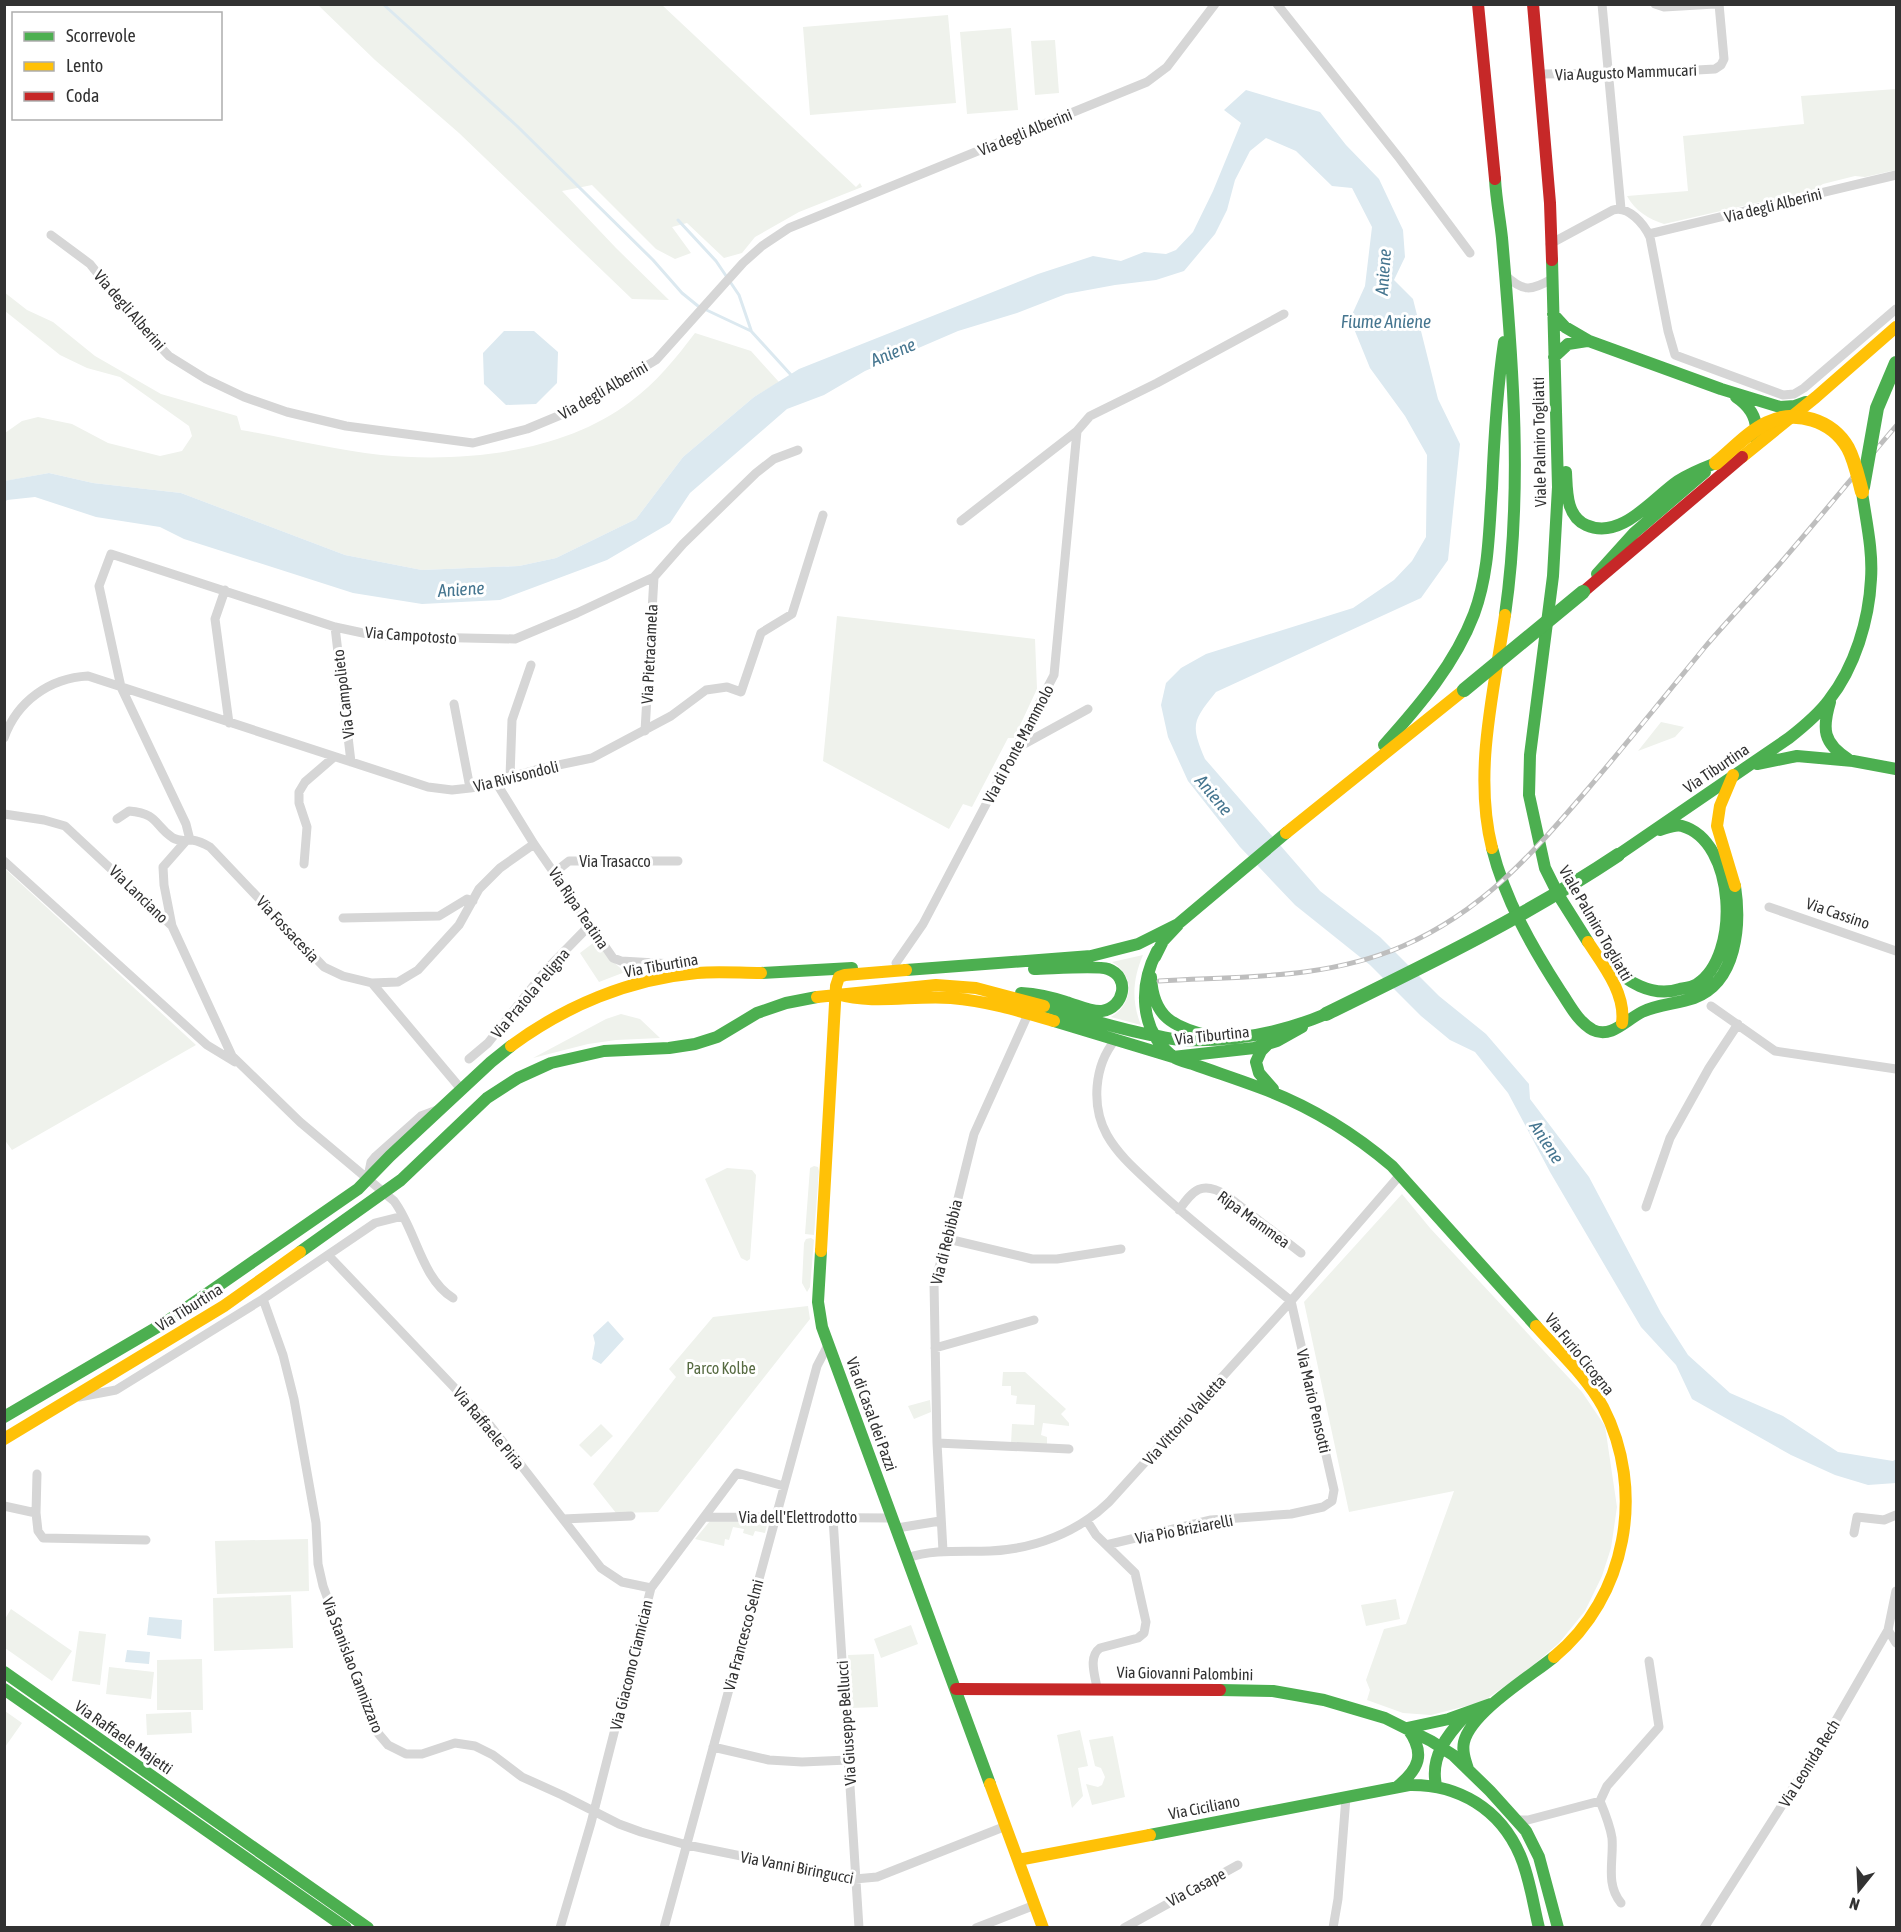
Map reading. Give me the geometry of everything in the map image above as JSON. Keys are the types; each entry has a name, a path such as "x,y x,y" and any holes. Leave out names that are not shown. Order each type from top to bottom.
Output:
{"main road":[{"name":"Viale Palmiro Togliatti","path":"1478,4 1505,275 1515,432 1511,568 1487,736 1485,795 1489,835 1500,876 1523,928 1575,1012 1587,1027 1602,1033 1616,1029 1622,1023 1624,1010 1620,998 1559,896 1545,868 1529,795 1530,751 1555,549 1558,487 1547,161 1533,4"},
{"path":"1553,314 1565,327 1589,341 1721,389 1780,407 1795,406 1816,397"},
{"path":"1348,783 1404,723 1442,673 1464,637 1476,608 1487,559 1497,404 1508,316"},
{"path":"1348,783 1583,592 1896,327"},
{"path":"1554,357 1568,344 1589,341"},
{"name":"Via Tiburtina","path":"836,994 857,1000 959,999 1001,1005 1173,1057 1236,1050 1269,1044 1292,1034 1308,1023 1562,893 1749,766 1805,724 1831,698 1856,649 1862,630 1869,591 1870,566 1862,492 1872,420 1883,388 1896,363"},
{"path":"1721,389 1746,404 1755,418 1756,437 1744,456"},
{"path":"1556,418 1565,446 1568,502 1573,515 1579,521 1595,528 1612,528 1660,501"},
{"path":"1583,592 1613,552 1686,476 1716,463 1766,424 1786,418 1807,418 1823,424 1841,439 1851,456 1862,492"},
{"path":"1831,698 1825,723 1825,736 1833,748 1853,761"},
{"path":"1749,766 1797,756 1853,761 1896,769"},
{"path":"1622,1023 1648,1009 1689,1001 1704,995 1716,984 1725,970 1735,938 1737,905 1735,884 1717,823 1733,775"},
{"name":"Via Tiburtina","path":"836,994 837,979 845,975 1102,955 1147,941 1178,924 1227,881 1348,783"},
{"path":"1589,944 1623,977 1652,991 1674,992 1690,988 1706,979 1716,965 1724,940 1728,905 1714,854 1703,838 1688,828 1679,826 1652,832"},
{"path":"1173,1057 1155,1036 1144,1003 1143,988 1145,972 1157,951 1178,924"},
{"path":"1157,951 1151,970 1150,984 1160,1013 1169,1022 1181,1028 1220,1039"},
{"name":"Via Tiburtina","path":"4,1417 166,1322 339,1203 359,1188 501,1053 571,1008 615,990 669,977 698,973 774,973 896,963 926,968"},
{"path":"970,964 1009,969 1106,968 1116,974 1122,986 1118,1002 1112,1008 1103,1011 1094,1011 1041,995 1004,994"},
{"name":"Via Tiburtina","path":"4,1439 224,1306 384,1192 412,1169 482,1102 518,1078 551,1063 584,1054 613,1050 669,1048 695,1044 717,1037 757,1012 782,1004 836,994 936,985 976,988 1004,994 1119,1029 1191,1040 1263,1034 1308,1023"},
{"name":"Via di Casal dei Pazzi","path":"836,994 818,1302 822,1327 1018,1860"},
{"name":"Via Furio Cicogna","path":"1269,1044 1260,1052 1256,1065 1258,1074 1276,1092"},
{"name":"Via Furio Cicogna","path":"1173,1057 1276,1092 1304,1105 1344,1128 1377,1153 1400,1175 1579,1374 1602,1407 1614,1432 1623,1463 1626,1514 1621,1551 1611,1585 1593,1615 1572,1641 1498,1701 1475,1723 1465,1737 1463,1754 1468,1768"},
{"name":"Via Raffaele Majetti","path":"4,1672 221,1832 368,1928"},
{"name":"Via Giovanni Palombini","path":"956,1689 1097,1688 1286,1693 1357,1708 1407,1728 1441,1747 1468,1768 1516,1820 1533,1843 1542,1866 1558,1928"},
{"name":"Via Raffaele Majetti","path":"4,1689 167,1794"},
{"name":"Via Furio Cicogna","path":"1407,1728 1429,1725 1498,1701"},
{"name":"Via Furio Cicogna","path":"1441,1747 1470,1712"},
{"path":"1397,1787 1412,1775 1418,1763 1417,1742 1407,1728"},
{"path":"1441,1747 1434,1775 1437,1785 1462,1794 1481,1805 1510,1838 1523,1863 1539,1928"},
{"path":"1436,1764 1449,1758 1468,1768"},
{"name":"Via Ciciliano","path":"1018,1860 1397,1787 1414,1784 1437,1785"},
{"name":"Via Raffaele Majetti","path":"221,1832 346,1928"},
{"path":"1018,1860 1043,1928"}],"street":[{"name":"Via degli Alberini","path":"51,235 90,264 135,320 169,356 206,379 244,397 346,426 473,443 527,429 576,409 656,360 743,263 771,239 799,223 1147,82 1167,67 1215,4"},
{"path":"1277,4 1400,159 1470,253"},
{"path":"1602,4 1620,208"},
{"name":"Via Augusto Mammucari","path":"1539,74 1607,74 1719,67 1724,59 1717,4 1664,7 1655,4"},
{"name":"Via degli Alberini","path":"1649,234 1896,175"},
{"path":"1550,244 1620,208 1634,217 1649,234 1668,331 1675,355 1775,392 1790,395 1804,388 1896,309"},
{"path":"1505,275 1516,284 1527,288 1552,279"},
{"path":"962,521 1077,431 1090,416 1157,383 1284,314"},
{"name":"Via di Ponte Mammolo","path":"896,963 923,924 1054,675 1077,431"},
{"name":"Via Campotosto","path":"121,687 99,586 111,554 335,627 377,636 515,639 654,577 683,544 756,473 774,459 798,450"},
{"name":"Via Rivisondoli","path":"4,738 21,706 40,690 74,676 88,675 428,787 452,790 497,784 510,777 592,758 671,716 706,690 727,687 741,692 761,633 792,614 823,515"},
{"name":"Via Pietracamela","path":"645,731 654,577"},
{"path":"225,590 215,620 229,723"},
{"name":"Via Campolieto","path":"335,627 351,762"},
{"path":"510,777 512,720 531,665"},
{"path":"121,687 186,824 187,841 163,867 172,926"},
{"path":"454,704 470,789"},
{"path":"1015,749 1088,709"},
{"path":"304,864 307,827 299,803 299,792 305,782 334,757"},
{"name":"Via Ripa Teatina","path":"497,784 534,844 610,955 617,960 673,964 698,973"},
{"name":"Via Fossacesia","path":"117,819 129,811 147,814 174,838 203,843 218,854 324,967 351,979 372,983"},
{"name":"Via Lanciano","path":"4,814 44,820 65,826 172,926 228,1051 237,1063 300,1122 394,1201 427,1267 438,1283 453,1298"},
{"path":"372,983 398,982 418,970 459,925 479,889 500,868 534,844"},
{"name":"Via Lanciano","path":"4,861 207,1045 237,1063"},
{"name":"Via Trasacco","path":"555,872 569,861 678,861"},
{"path":"343,918 439,916 467,899 473,901"},
{"name":"Via Cassino","path":"1768,907 1896,951"},
{"name":"Via Pratola Peligna","path":"469,1059 488,1042 546,970 589,926"},
{"path":"372,983 461,1089"},
{"path":"1711,1006 1775,1051 1896,1069"},
{"name":"Via di Rebibbia","path":"943,1551 937,1443 933,1289 974,1134 1029,1012"},
{"path":"1646,1207 1670,1138 1709,1068 1738,1024"},
{"path":"1115,1040 1105,1056 1098,1079 1097,1097 1104,1128 1114,1146 1128,1163 1179,1210 1291,1301"},
{"name":"Via Vittorio Valletta","path":"907,1558 943,1551 992,1551 1023,1547 1051,1538 1087,1521 1109,1502 1291,1301 1400,1175"},
{"name":"Ripa Mammea","path":"1179,1210 1195,1191 1206,1188 1215,1189 1301,1253"},
{"name":"Via Tiburtina","path":"66,1400 116,1390 263,1299 375,1223 403,1215"},
{"path":"948,1239 1032,1259 1057,1259 1121,1249"},
{"name":"Via Raffaele Piria","path":"329,1256 489,1424 607,1573 622,1582 651,1588"},
{"name":"Via Stanislao Cannizzaro","path":"263,1299 283,1355 294,1399 316,1523 321,1579 379,1735 393,1749 406,1754 422,1754 455,1743 475,1746 493,1755 516,1774 628,1828 687,1845"},
{"name":"Via Mario Pensotti","path":"1291,1301 1334,1490 1332,1501"},
{"path":"935,1348 1034,1320"},
{"name":"Via Francesco Selmi","path":"664,1928 817,1366 828,1345"},
{"path":"937,1443 1069,1449"},
{"name":"Via Giacomo Ciamician","path":"560,1928 594,1811 651,1588 736,1473 784,1486"},
{"path":"37,1474 36,1513 38,1531 43,1538 146,1540"},
{"name":"Via Pio Briziarelli","path":"1106,1545 1211,1520 1291,1514 1325,1507 1332,1501"},
{"path":"4,1506 36,1513"},
{"path":"1854,1533 1857,1517 1884,1520 1896,1515"},
{"path":"563,1519 631,1516"},
{"name":"Via dell'Elettrodotto","path":"704,1517 833,1518 895,1523"},
{"name":"Via Giuseppe Bellucci","path":"833,1518 859,1928"},
{"path":"895,1523 940,1521"},
{"path":"1087,1521 1106,1545 1135,1573 1146,1628 1138,1638 1102,1647 1095,1652 1093,1661 1097,1688"},
{"name":"Via Leonida Rech","path":"1706,1927 1835,1722 1888,1630 1896,1591"},
{"path":"1888,1630 1896,1643"},
{"path":"1621,1903 1616,1896 1612,1881 1612,1839 1600,1801 1607,1786 1659,1727 1649,1661"},
{"path":"713,1747 769,1760 802,1762 848,1760"},
{"path":"1333,1928 1338,1905 1346,1797"},
{"path":"1516,1820 1528,1820 1600,1801"},
{"name":"Via Vanni Biringucci","path":"687,1845 855,1880 867,1880 1006,1826"},
{"name":"Via Casape","path":"1124,1928 1238,1865"},
{"path":"976,1928 1035,1905"}],"green space":[{"path":"318,5 662,5 856,187 860,183 862,187 799,212 755,237 742,253 724,258 687,223 672,227 691,253 675,259 656,249 592,185 562,191 669,300 632,299 459,133 375,60"},
{"path":"948,15 956,103 810,115 803,27"},
{"path":"1011,28 1018,110 967,114 960,32"},
{"path":"1055,40 1059,93 1035,95 1031,41"},
{"path":"1896,89 1896,170 1865,177 1855,176 1823,184 1813,190 1664,224 1643,214 1627,196 1688,191 1683,136 1804,124 1801,96"},
{"path":"4,292 27,310 53,322 95,356 161,394 237,416 241,430 363,453 412,457 478,455 511,451 574,433 603,419 639,395 665,370 695,333 751,351 779,382 754,397 683,457 636,519 556,558 519,566 422,570 345,555 181,493 93,483 49,473 5,481 5,433 22,421 38,417 72,424 108,443 160,456 182,451 192,436 189,426 120,377 87,368 60,355 5,311"},
{"path":"837,616 1035,639 1037,689 1014,738 1008,738 972,807 963,804 949,829 823,761"},
{"path":"1661,722 1684,727 1675,737 1638,751"},
{"path":"4,868 196,1045 12,1150 4,1139"},
{"path":"597,940 611,960 625,972 599,982 580,953"},
{"path":"1143,955 1134,990 1141,1025 1111,1017 1124,1005 1129,990 1125,975 1112,962"},
{"path":"621,1014 640,1019 660,1038 588,1044 533,1058 606,1019"},
{"path":"818,1167 819,1171 814,1235 805,1234 810,1168"},
{"path":"727,1168 752,1170 756,1175 750,1259 747,1261 741,1258 705,1179"},
{"path":"1402,1194 1430,1228 1582,1392 1605,1426 1617,1507 1611,1548 1602,1576 1585,1611 1559,1643 1524,1673 1482,1702 1431,1715 1403,1713 1367,1700 1370,1690 1366,1680 1384,1629 1406,1624 1454,1491 1349,1512 1304,1302"},
{"path":"806,1239 814,1240 810,1287 807,1292 802,1283 804,1243"},
{"name":"Parco Kolbe","path":"808,1306 810,1319 658,1512 616,1513 593,1484 676,1377 669,1369 713,1317"},
{"path":"1003,1372 1025,1372 1066,1409 1061,1414 1069,1426 1043,1423 1041,1435 1047,1437 1047,1447 1011,1444 1012,1424 1034,1425 1035,1405 1016,1404 1017,1396 1011,1395 1011,1386 1002,1386"},
{"path":"930,1400 931,1412 914,1419 908,1406"},
{"path":"601,1424 613,1436 591,1457 579,1445"},
{"path":"710,1521 768,1521 765,1533 755,1531 753,1536 743,1533 744,1529 733,1527 729,1540 725,1539 724,1546 695,1539"},
{"path":"308,1539 309,1591 217,1594 215,1541"},
{"path":"291,1595 293,1648 214,1651 213,1598"},
{"path":"1396,1599 1400,1619 1366,1626 1361,1605"},
{"path":"11,1609 72,1651 52,1681 5,1648 5,1619"},
{"path":"911,1625 918,1644 881,1658 874,1639"},
{"path":"79,1631 106,1634 100,1685 72,1681"},
{"path":"874,1654 878,1707 851,1708 848,1655"},
{"path":"202,1659 203,1710 157,1710 157,1660"},
{"path":"109,1667 154,1672 151,1699 106,1694"},
{"path":"5,1711 22,1723 5,1747"},
{"path":"191,1712 192,1733 147,1735 146,1714"},
{"path":"1080,1730 1088,1766 1078,1768 1083,1796 1072,1808 1057,1735"},
{"path":"1113,1736 1125,1797 1092,1805 1086,1784 1098,1787 1102,1785 1105,1777 1101,1768 1095,1766 1089,1740"}],"water":[{"name":"Fiume Aniene","path":"1246,90 1320,112 1346,145 1379,179 1403,230 1405,257 1394,280 1413,299 1438,399 1460,444 1448,560 1421,598 1216,692 1202,710 1196,723 1197,738 1205,759 1320,891 1380,937 1439,996 1486,1034 1529,1084 1530,1099 1589,1177 1661,1313 1688,1355 1730,1393 1783,1416 1838,1452 1893,1461 1896,1459 1896,1483 1868,1485 1835,1475 1791,1455 1692,1399 1676,1365 1641,1327 1550,1172 1508,1093 1475,1052 1450,1040 1421,1016 1370,965 1295,905 1240,847 1188,781 1168,737 1161,705 1166,683 1181,668 1206,654 1353,608 1394,580 1412,561 1426,537 1427,455 1405,416 1370,368 1350,319 1365,286 1372,227 1352,188 1332,186 1296,151 1266,138 1250,151 1235,180 1227,210 1215,234 1184,271 1156,280 1066,294 1017,313 958,331 865,371 824,395 787,409 690,493 670,523 607,560 500,600 422,604 353,593 184,539 160,527 96,517 35,497 5,502 4,481 49,473 93,483 181,493 345,555 422,570 519,566 556,558 636,519 683,457 754,397 799,369 1038,274 1093,256 1121,261 1144,252 1166,254 1176,250 1193,232 1241,123 1224,110"},
{"path":"504,331 534,331 558,352 557,383 536,404 506,405 484,384 483,353"},
{"path":"608,1321 624,1339 601,1364 592,1359 595,1343 593,1335"},
{"path":"149,1617 182,1620 181,1639 147,1635"},
{"path":"127,1650 150,1652 149,1664 125,1662"}],"waterway":[{"path":"383,4 517,126 653,260 682,293 698,306 751,331 792,376"},
{"path":"678,220 716,261 739,295 751,330"}],"railway":[{"path":"1159,981 1252,977 1313,971 1343,965 1403,946 1432,932 1482,898 1526,858 1567,814 1705,647 1777,567 1896,426"}],"traffic: fast":[{"path":"1495,179 1513,380 1514,521 1505,615"},
{"path":"1552,260 1558,487 1553,576 1530,755 1529,795 1545,868 1559,896 1588,942"},
{"path":"1553,314 1565,327 1589,341 1721,389 1780,407 1795,406 1806,402"},
{"path":"1554,357 1568,344 1587,341"},
{"path":"1384,745 1435,684 1457,650 1479,599 1488,552 1496,415 1504,342"},
{"path":"1863,487 1877,408 1896,363"},
{"path":"1736,397 1753,415 1756,425 1755,438"},
{"path":"1566,472 1569,502 1575,516 1586,525 1599,528 1624,523 1678,481 1716,463"},
{"path":"1597,574 1634,533 1705,472"},
{"path":"1618,855 1789,738 1820,711 1838,687 1859,642 1870,595 1871,557 1862,492"},
{"path":"1464,690 1583,592"},
{"path":"1830,702 1826,720 1827,735 1834,747 1848,759"},
{"path":"1757,764 1797,756 1853,761"},
{"path":"1853,761 1896,769"},
{"path":"1606,962 1622,976 1640,986 1669,991 1697,984 1711,970 1721,950 1726,926 1726,900 1722,875 1713,853 1700,836 1682,826 1660,830"},
{"path":"906,970 1091,956 1138,944 1178,924 1286,833"},
{"path":"1492,848 1512,905 1540,958 1579,1018 1588,1027 1600,1032 1612,1030 1648,1009 1694,998 1708,990 1719,979 1733,951 1736,934 1735,886"},
{"path":"1326,1014 1511,920 1618,855"},
{"path":"1155,957 1163,941 1178,925"},
{"path":"1157,951 1147,978 1145,1006 1153,1033 1172,1056 1294,1102 1361,1141 1392,1166 1536,1326"},
{"path":"1021,993 1049,997 1097,1011 1110,1009 1120,999 1122,992 1120,979 1108,969 1084,967 1034,969"},
{"path":"761,973 852,968"},
{"path":"1151,977 1156,1002 1167,1018 1185,1029 1209,1036"},
{"path":"300,1252 401,1180 487,1098 518,1078 551,1063 604,1051 669,1048 695,1044 717,1037 757,1013 786,1003 817,997"},
{"path":"1044,1006 1124,1029 1182,1040 1256,1035 1309,1021 1326,1014"},
{"path":"1054,1021 1173,1057 1254,1048 1277,1041 1302,1027"},
{"path":"1267,1045 1256,1062 1259,1073 1273,1089"},
{"path":"4,1417 166,1322 358,1189 390,1156 511,1046"},
{"path":"821,1251 818,1302 822,1327 990,1784"},
{"path":"1468,1769 1464,1742 1478,1719 1503,1695 1554,1657"},
{"path":"4,1672 368,1928"},
{"path":"4,1689 346,1928"},
{"path":"1220,1690 1273,1691 1324,1700 1385,1718 1453,1755 1526,1831 1539,1857 1558,1928"},
{"path":"1407,1728 1449,1719 1491,1704"},
{"path":"1436,1785 1435,1765 1438,1756 1452,1730 1466,1715"},
{"path":"1397,1787 1411,1774 1418,1761 1417,1746 1408,1729"},
{"path":"1150,1835 1409,1785 1445,1789 1476,1802 1489,1812 1512,1839 1526,1873 1539,1928"}],"traffic: slow":[{"path":"1742,457 1816,397 1896,327"},
{"path":"1716,463 1747,436 1767,423 1778,419 1801,417 1823,424 1841,438 1853,458 1862,492"},
{"path":"1492,848 1484,790 1485,761 1487,732 1505,615"},
{"path":"1286,833 1464,690"},
{"path":"1733,775 1720,806 1717,826 1735,886"},
{"path":"1588,942 1617,991 1621,1001 1622,1023"},
{"path":"821,1251 836,986 839,977 845,975 906,970"},
{"path":"511,1046 576,1007 623,988 647,981 697,973 761,973"},
{"path":"817,997 936,985 976,988 1044,1006"},
{"path":"837,994 865,999 936,997 964,999 1054,1021"},
{"path":"4,1439 224,1306 300,1252"},
{"path":"1536,1326 1581,1375 1603,1407 1616,1439 1624,1473 1626,1507 1622,1541 1613,1573 1598,1604 1579,1632 1554,1657"},
{"path":"990,1784 1018,1860 1150,1835"},
{"path":"1018,1860 1043,1928"}],"traffic: jam":[{"path":"1478,4 1495,179"},
{"path":"1533,4 1550,203 1552,260"},
{"path":"1583,592 1742,457"},
{"path":"956,1689 1220,1690"}],"water label":[{"name":"Aniene","path":"1383,272"},
{"name":"Aniene","path":"893,352"},
{"name":"Aniene","path":"461,589"},
{"name":"Aniene","path":"1214,795"},
{"name":"Aniene","path":"1547,1142"}]}
